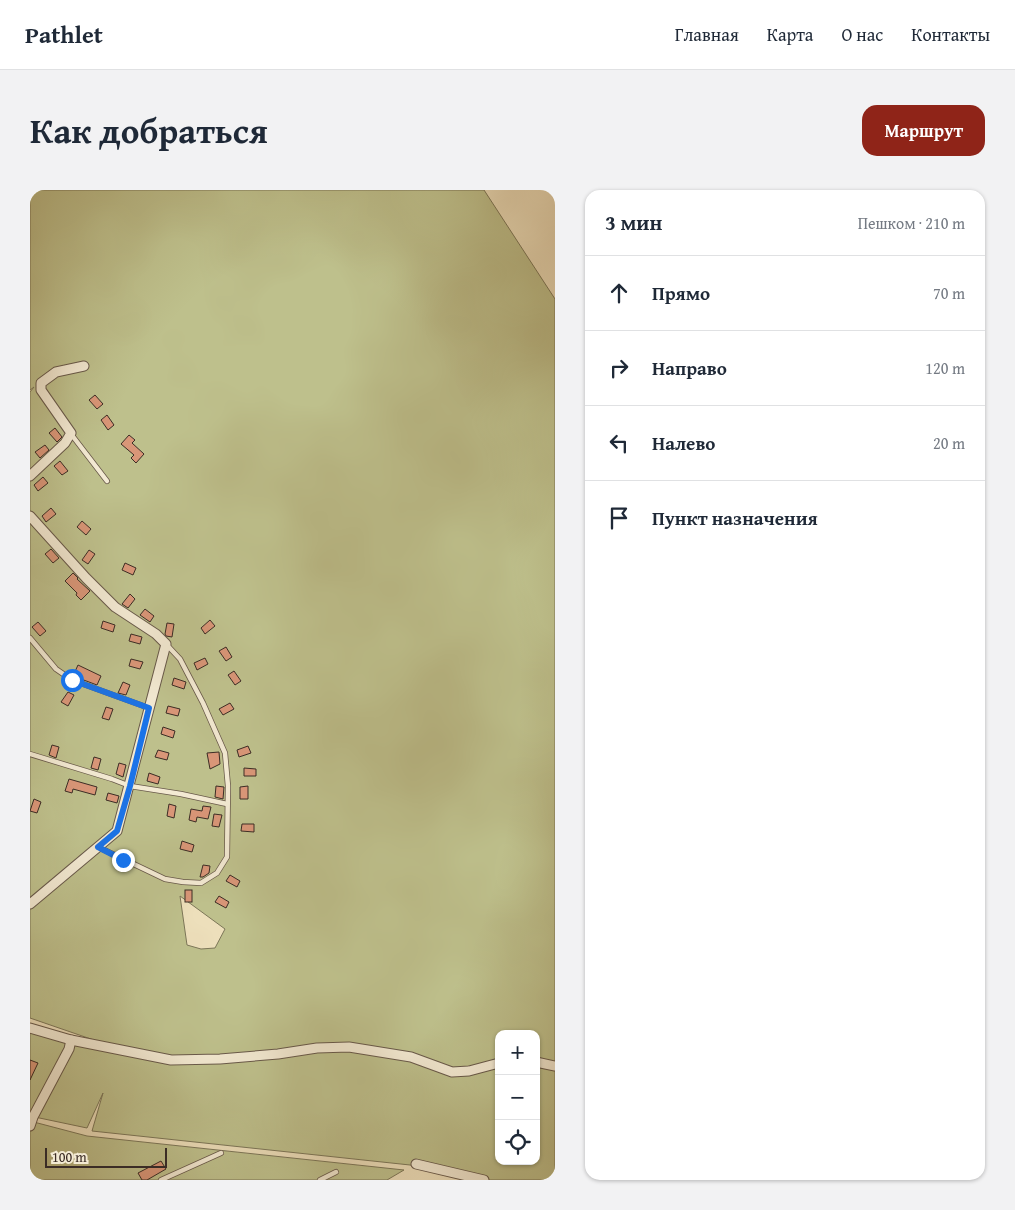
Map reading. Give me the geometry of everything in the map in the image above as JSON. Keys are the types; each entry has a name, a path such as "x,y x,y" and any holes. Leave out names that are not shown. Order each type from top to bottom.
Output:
{"street":[{"path":"30,476 64,443 70,433 41,390 41,383 56,372 84,366"},
{"path":"30,516 115,607 156,634 166,644 117,831 30,904"},
{"path":"30,1028 71,1040 171,1060 220,1059 278,1054 317,1048 349,1047 411,1057 452,1072 495,1064"},
{"path":"30,1126 33,1116 69,1049 71,1040"},
{"path":"540,1063 555,1066"},
{"path":"416,1164 484,1180"}],"lane":[{"path":"70,433 107,481"},
{"path":"30,638 56,669 72,680 149,708"},
{"path":"98,847 165,879 201,883 217,873 227,857 228,786 225,753 203,703 180,660 166,644"},
{"path":"30,754 130,786 227,804"},
{"path":"162,1180 220,1153"},
{"path":"320,1180 336,1172"}],"green space":[{"path":"30,190 484,190 555,299 555,1180 473,1180 410,1165 92,1131 103,1093 87,1128 30,1116 30,1025 117,1048 30,1018 30,392 34,387 30,390","holes":["180,896 225,929 215,948 201,949 187,945"]},
{"path":"30,1121 87,1136 404,1170 387,1180 30,1180"}],"building":[{"path":"95,395 103,404 97,409 89,400"},
{"path":"107,415 114,425 108,430 101,420"},
{"path":"55,428 62,437 57,442 49,433"},
{"path":"129,435 135,440 132,443 144,454 136,463 131,458 134,455 121,444"},
{"path":"45,445 49,450 40,458 35,452"},
{"path":"60,461 68,471 62,475 54,466"},
{"path":"43,477 48,483 38,491 34,485"},
{"path":"51,508 56,514 46,522 42,516"},
{"path":"82,521 91,529 86,535 77,527"},
{"path":"51,549 59,558 53,563 45,554"},
{"path":"89,550 95,554 88,564 82,560"},
{"path":"125,563 136,568 133,575 122,570"},
{"path":"73,573 90,591 81,600 65,581"},
{"path":"130,594 135,599 128,608 122,604"},
{"path":"145,609 154,616 150,622 140,615"},
{"path":"210,620 215,626 205,634 201,628"},
{"path":"103,621 115,625 113,632 101,628"},
{"path":"38,622 46,631 40,636 32,627"},
{"path":"167,623 174,624 172,637 165,634"},
{"path":"131,634 142,637 140,644 129,641"},
{"path":"226,647 232,657 226,661 219,651"},
{"path":"205,658 208,664 197,670 194,663"},
{"path":"131,659 143,662 140,669 129,666"},
{"path":"78,665 101,676 97,685 73,676"},
{"path":"234,671 241,681 235,685 228,675"},
{"path":"174,678 186,682 184,689 172,685"},
{"path":"123,682 130,685 126,695 118,693"},
{"path":"68,692 74,695 68,706 61,702"},
{"path":"230,703 234,709 223,715 219,709"},
{"path":"168,706 180,709 178,716 166,713"},
{"path":"106,707 113,709 109,720 102,718"},
{"path":"163,727 175,731 173,738 161,734"},
{"path":"52,745 59,747 56,758 49,755"},
{"path":"248,746 251,753 239,757 237,750"},
{"path":"158,750 169,753 167,760 155,757"},
{"path":"219,752 220,764 210,769 207,753"},
{"path":"94,757 101,759 98,770 91,768"},
{"path":"119,763 126,765 123,777 116,774"},
{"path":"244,768 256,769 256,776 244,776"},
{"path":"149,773 160,777 158,784 147,781"},
{"path":"69,779 97,787 95,795 73,789 72,793 65,791"},
{"path":"216,786 224,787 223,799 215,797"},
{"path":"248,786 248,799 240,799 240,787"},
{"path":"108,793 119,796 117,803 106,800"},
{"path":"34,799 41,802 37,813 30,811"},
{"path":"169,804 176,806 174,818 167,816"},
{"path":"203,806 211,807 208,819 197,817 196,822 189,820 191,809 202,811"},
{"path":"214,814 222,815 219,827 212,826"},
{"path":"242,824 254,824 254,832 241,831"},
{"path":"182,841 194,845 192,852 180,849"},
{"path":"203,865 210,866 209,873 200,877"},
{"path":"230,875 240,881 237,887 226,881"},
{"path":"185,890 192,890 192,902 185,902"},
{"path":"219,896 229,902 226,908 215,902"},
{"path":"30,1060 38,1063 30,1080"},
{"path":"161,1161 166,1169 147,1180 142,1180 138,1173"}],"route":[{"path":"72,680 149,708 117,831 98,847 123,860"}]}
